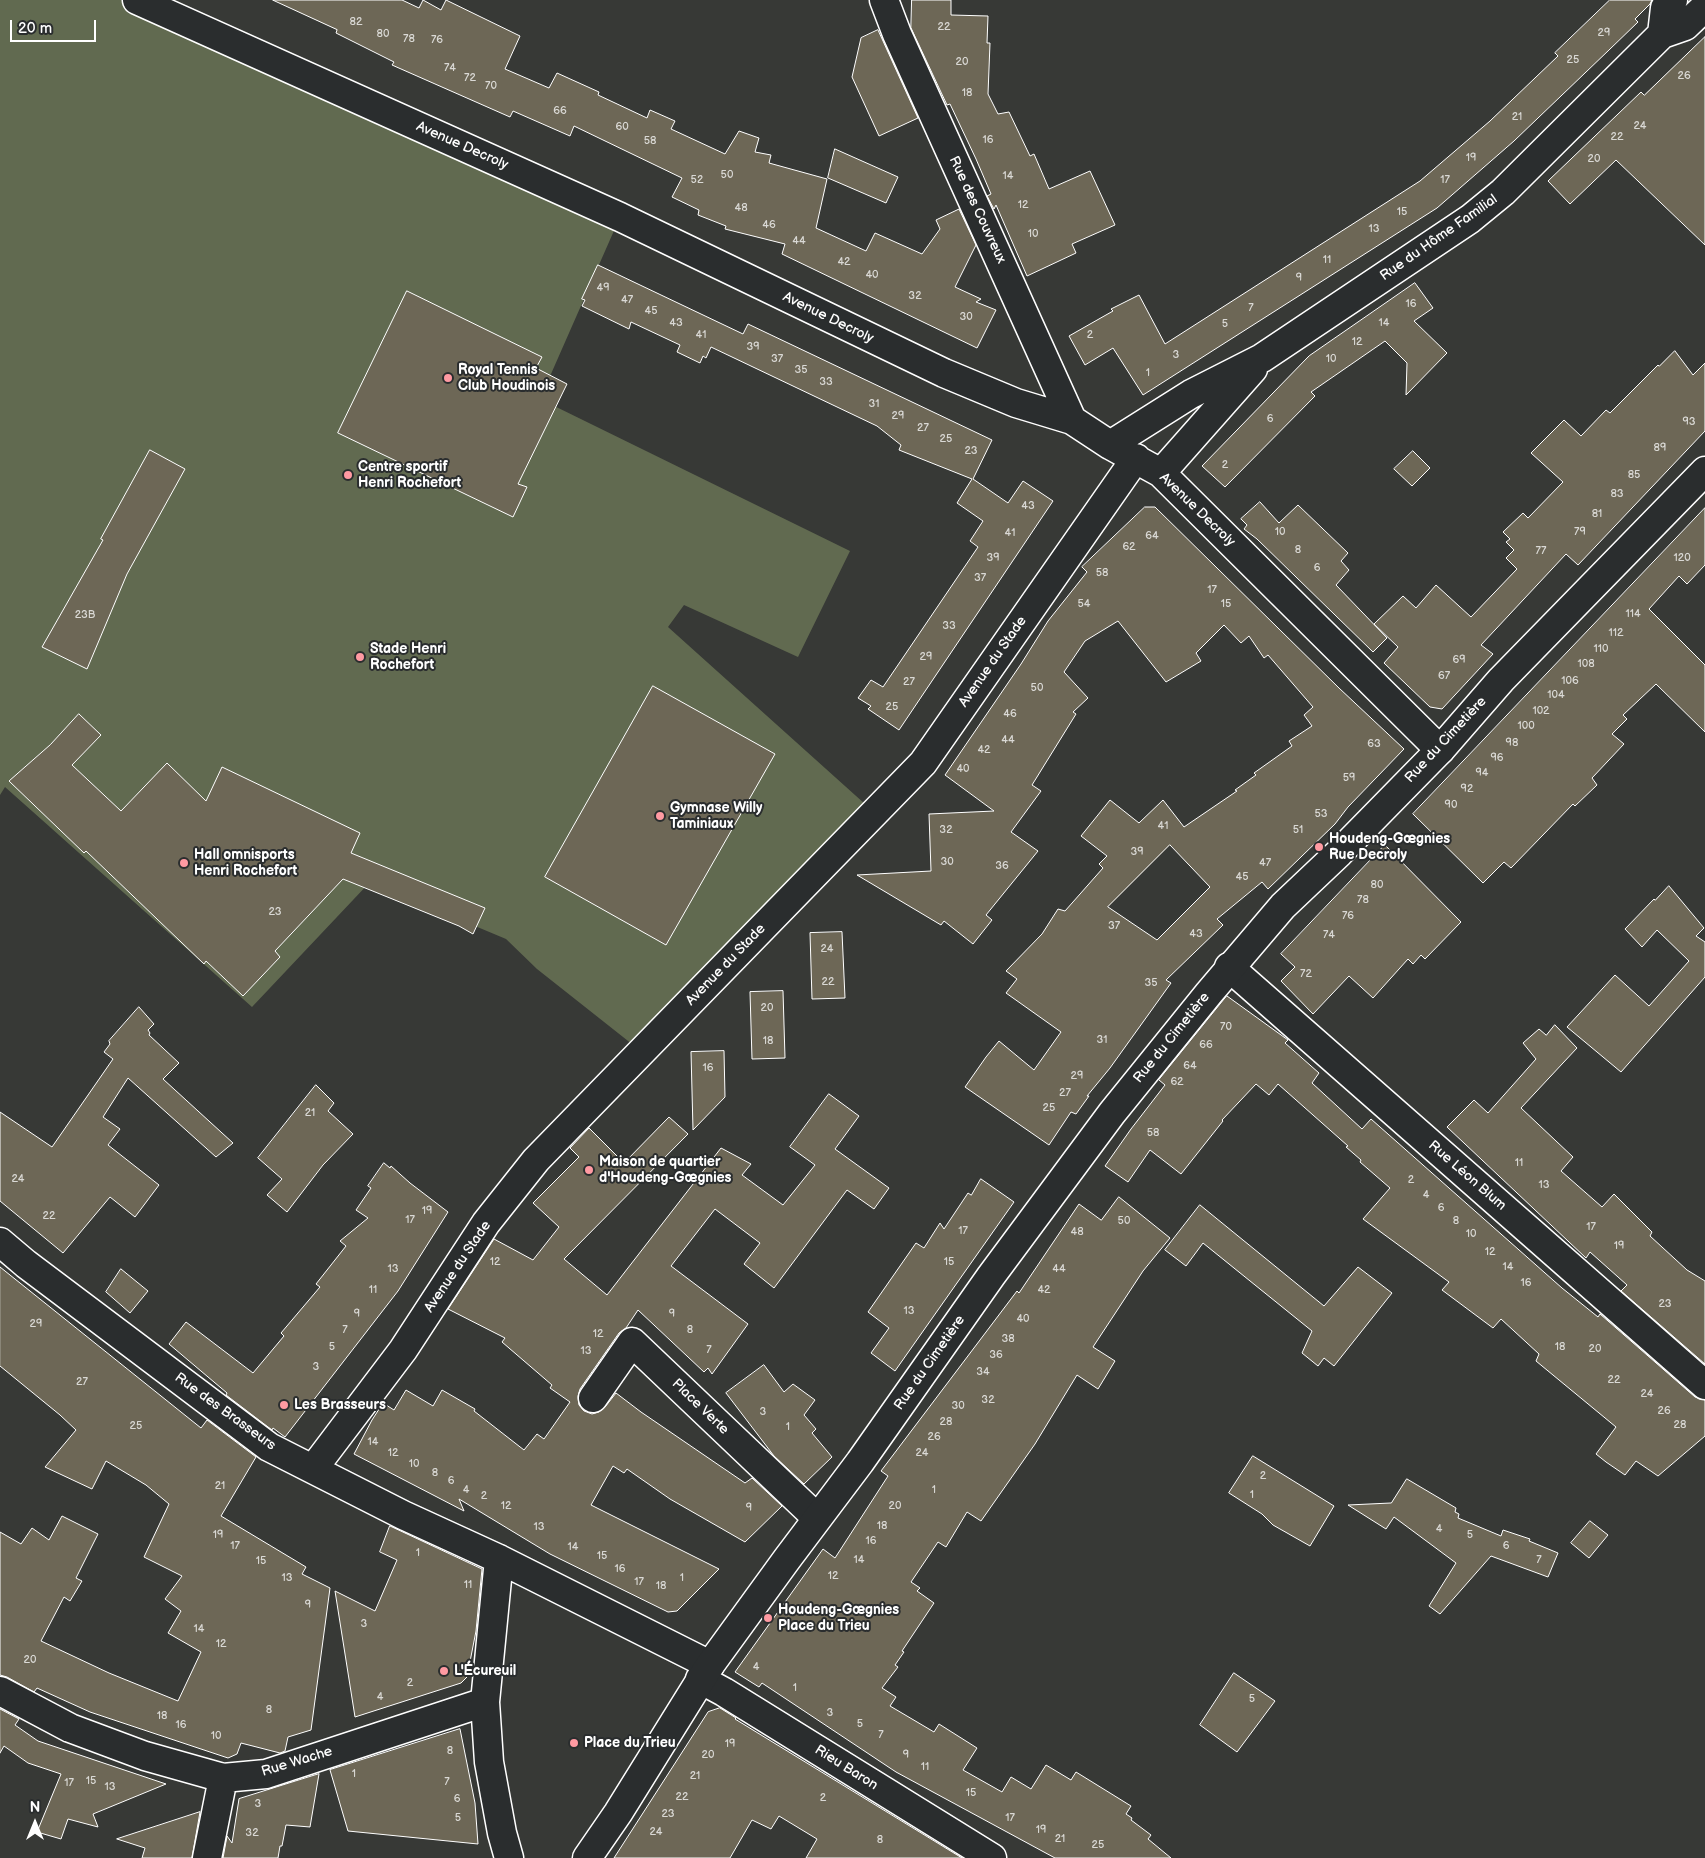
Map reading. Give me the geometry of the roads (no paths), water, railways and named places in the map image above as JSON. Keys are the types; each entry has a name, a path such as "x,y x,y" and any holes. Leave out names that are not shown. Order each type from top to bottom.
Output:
{"street":[{"name":"Avenue Decroly","path":"137,0 620,217 944,374 1016,403 1072,420 1110,445 1161,473 1440,750"},
{"name":"Rue des Couvreux","path":"884,0 897,34 1072,420"},
{"path":"1662,34 1665,8 1673,0"},
{"name":"Rue du Hôme Familial","path":"1110,445 1191,394 1262,358 1470,219 1503,192 1662,34 1685,26 1705,7"},
{"name":"Rue du Hôme Familial","path":"1161,473 1262,358"},
{"name":"Avenue du Stade","path":"313,1469 403,1350 486,1223 536,1160 923,763 1136,458"},
{"name":"Rue du Cimetière","path":"705,1672 860,1462 991,1276 1106,1121 1229,967 1283,906 1339,853 1440,750 1501,680 1705,471"},
{"name":"Rue Léon Blum","path":"1229,967 1705,1385"},
{"name":"Rue des Brasseurs","path":"0,1242 26,1264 269,1447 403,1515 499,1559"},
{"name":"Place Verte","path":"593,1398 632,1342 817,1518"},
{"path":"509,1858 502,1834 488,1762 485,1702 499,1559 705,1672 588,1858"},
{"name":"Rieu Baron","path":"705,1672 724,1692 992,1858"},
{"name":"Rue Wache","path":"0,1691 70,1728 145,1756 223,1778 266,1774 485,1702"},
{"path":"207,1858 223,1778"}],"place":[{"name":"Royal Tennis Club Houdinois","path":"448,378"},
{"name":"Centre sportif Henri Rochefort","path":"348,475"},
{"name":"Stade Henri Rochefort","path":"360,657"},
{"name":"Gymnase Willy Taminiaux","path":"660,816"},
{"name":"Houdeng-Gœgnies Rue Decroly","path":"1319,847"},
{"name":"Hall omnisports Henri Rochefort","path":"184,863"},
{"name":"Maison de quartier d'Houdeng-Gœgnies","path":"589,1170"},
{"name":"Les Brasseurs","path":"284,1405"},
{"name":"Houdeng-Gœgnies Place du Trieu","path":"768,1618"},
{"name":"L'Écureuil","path":"444,1671"},
{"name":"Place du Trieu","path":"574,1743"}]}
